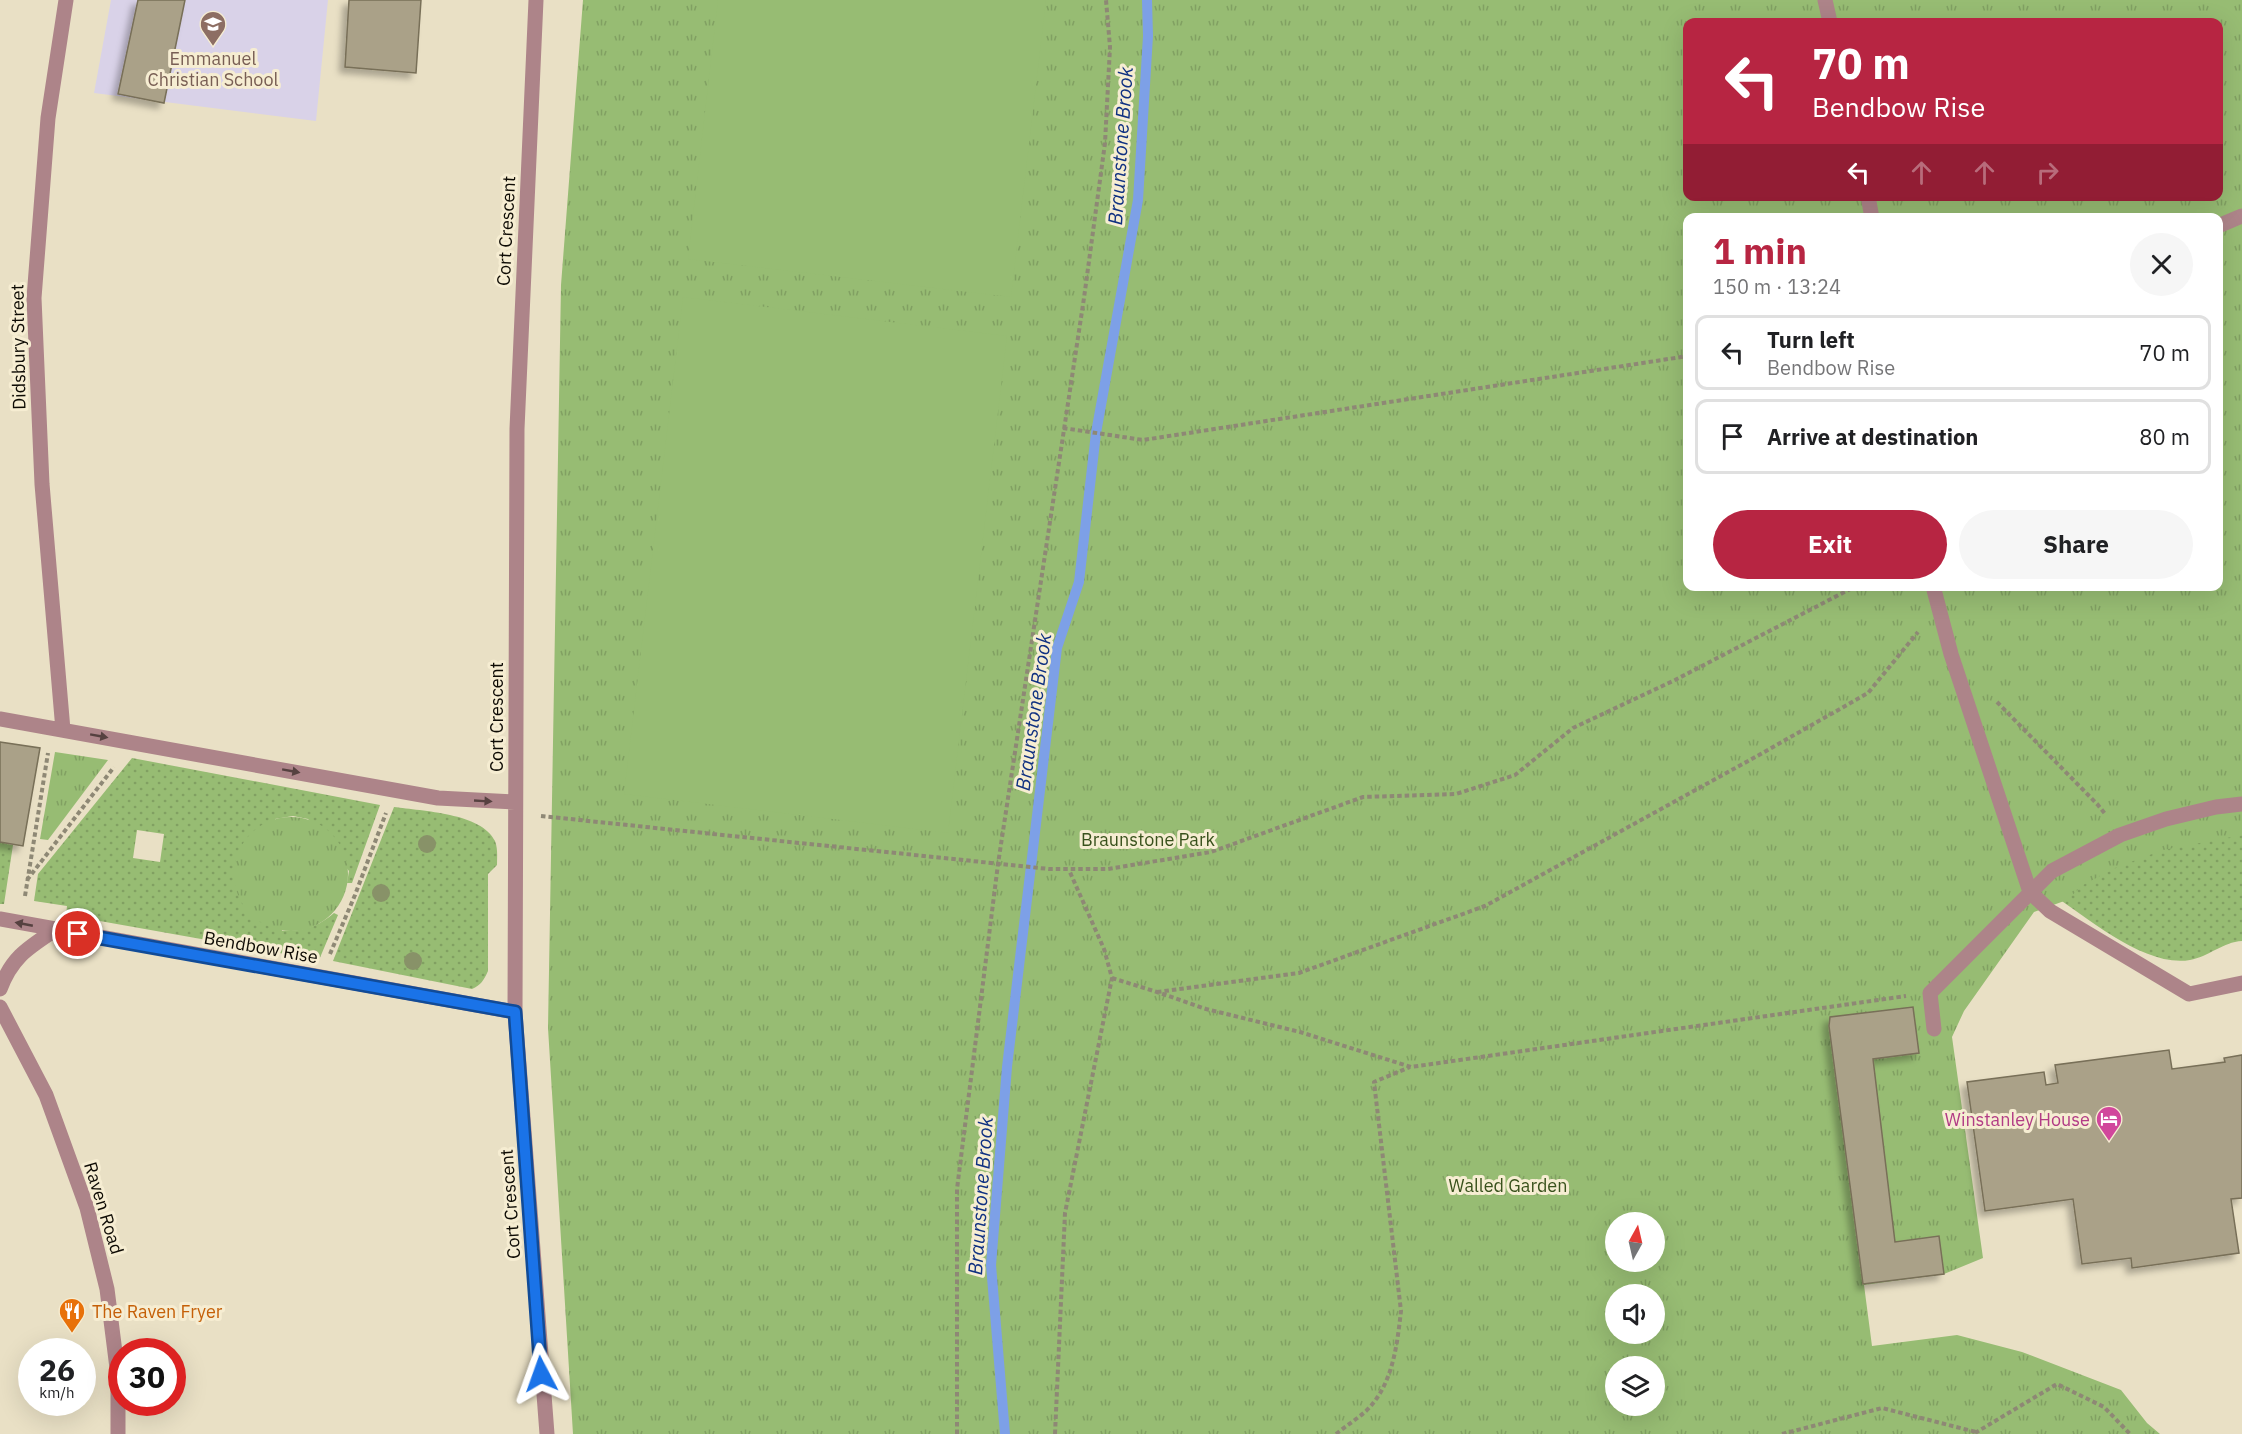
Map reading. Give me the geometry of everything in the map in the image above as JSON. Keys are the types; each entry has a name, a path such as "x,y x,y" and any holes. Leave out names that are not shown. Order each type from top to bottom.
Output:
{"street":[{"name":"Didsbury Street","path":"57,729 42,484 34,298 48,118 66,0"},
{"name":"Cort Crescent","path":"536,0 517,429 515,1012 547,1434"},
{"path":"1825,0 1829,18"},
{"path":"2223,223 2242,216"},
{"path":"1934,591 1951,654 2030,892 2050,911 2189,994 2242,983"},
{"path":"0,719 438,798 515,802"},
{"path":"1934,1029 1930,993 2052,871 2121,835 2166,819 2216,807 2242,804"},
{"name":"Bendbow Rise","path":"0,919 515,1012"},
{"path":"0,989 5,975 23,952 56,930"},
{"name":"Raven Road","path":"0,1007 46,1095 87,1208 107,1289 118,1376 117,1434"}],"path":[{"path":"957,1434 957,1189 998,864 1105,143 1110,47 1106,0"},
{"path":"1063,428 1143,440 1683,357"},
{"path":"515,802 532,815 998,864 1069,870 1139,865 1212,852 1363,797 1456,794 1515,774 1573,728 1675,680 1846,591"},
{"path":"1157,992 1299,973 1485,906 1868,693 1938,608"},
{"path":"1989,694 2098,804 2121,835"},
{"path":"22,924 27,881 57,729"},
{"path":"27,881 116,763 120,740"},
{"path":"324,978 326,963 355,895 394,790"},
{"path":"1054,1434 1065,1213 1112,978 1104,949 1069,870"},
{"path":"1112,978 1206,1009 1300,1032 1411,1067"},
{"path":"1336,1434 1367,1410 1388,1379 1397,1343 1401,1311 1374,1082 1411,1067 1930,993"},
{"path":"1782,1434 1882,1408 1974,1433 2057,1384 2104,1407 2130,1434"}],"shaded area":[{"name":"Emmanuel Christian School","path":"111,0 328,0 316,121 94,93"}],"green space":[{"name":"Braunstone Park","path":"583,0 2242,0 2242,835 2163,850 2117,867 2083,885 2067,900 2034,912 1964,1011 1952,1037 1983,1258 1944,1274 1864,1285 1872,1346 1957,1335 2022,1352 2121,1390 2147,1423 2160,1434 573,1434 548,1028 561,285"},
{"path":"718,0 1046,0 1011,297 688,259"},
{"path":"683,297 1007,336 948,833 624,794"},
{"path":"55,752 108,760 48,840 40,839"},
{"path":"132,758 380,805 352,883 347,883 349,871 308,819 293,816 275,819 282,931 310,927 334,913 338,915 319,960 66,915 67,906 34,901 38,874","holes":["137,830 164,834 160,862 133,858"]},
{"path":"394,807 435,812 465,819 478,824 495,841 497,865 488,874 488,971 482,982 472,989 333,961"},
{"path":"291,817 313,821 323,826 339,842 344,852 348,874 344,896 339,906 323,922 313,927 291,931 269,927 259,922 243,906 238,896 234,874 238,852 243,842 259,826 269,821"},
{"path":"2242,826 2242,941 2228,944 2197,958 2173,960 2137,949 2100,928 2053,895 2112,859"},
{"path":"0,842 13,845 4,904 0,904"}],"building":[{"path":"138,0 185,0 164,103 118,94"},
{"path":"349,0 421,0 416,73 345,67"},
{"path":"0,742 40,748 23,846 0,842"},
{"path":"1913,1007 1919,1053 1873,1059 1895,1242 1939,1236 1944,1274 1863,1284 1829,1026 1830,1017"},
{"name":"Winstanley House","path":"2169,1050 2172,1069 2225,1062 2224,1058 2242,1055 2242,1198 2231,1199 2239,1253 2132,1268 2131,1258 2082,1264 2073,1199 1985,1211 1967,1082 2044,1072 2046,1085 2058,1083 2055,1065"}],"waterway":[{"name":"Braunstone Brook","path":"1005,1434 991,1265 1007,1067 1057,648 1079,582 1096,433 1138,200 1148,36 1147,0"}],"place":[{"name":"Emmanuel Christian School","path":"213,47"},
{"name":"Winstanley House","path":"2109,1142"},
{"name":"The Raven Fryer","path":"72,1334"}],"route":[{"path":"78,934 515,1012 541,1374"}],"park label":[{"name":"Walled Garden","path":"1508,1185"}]}
